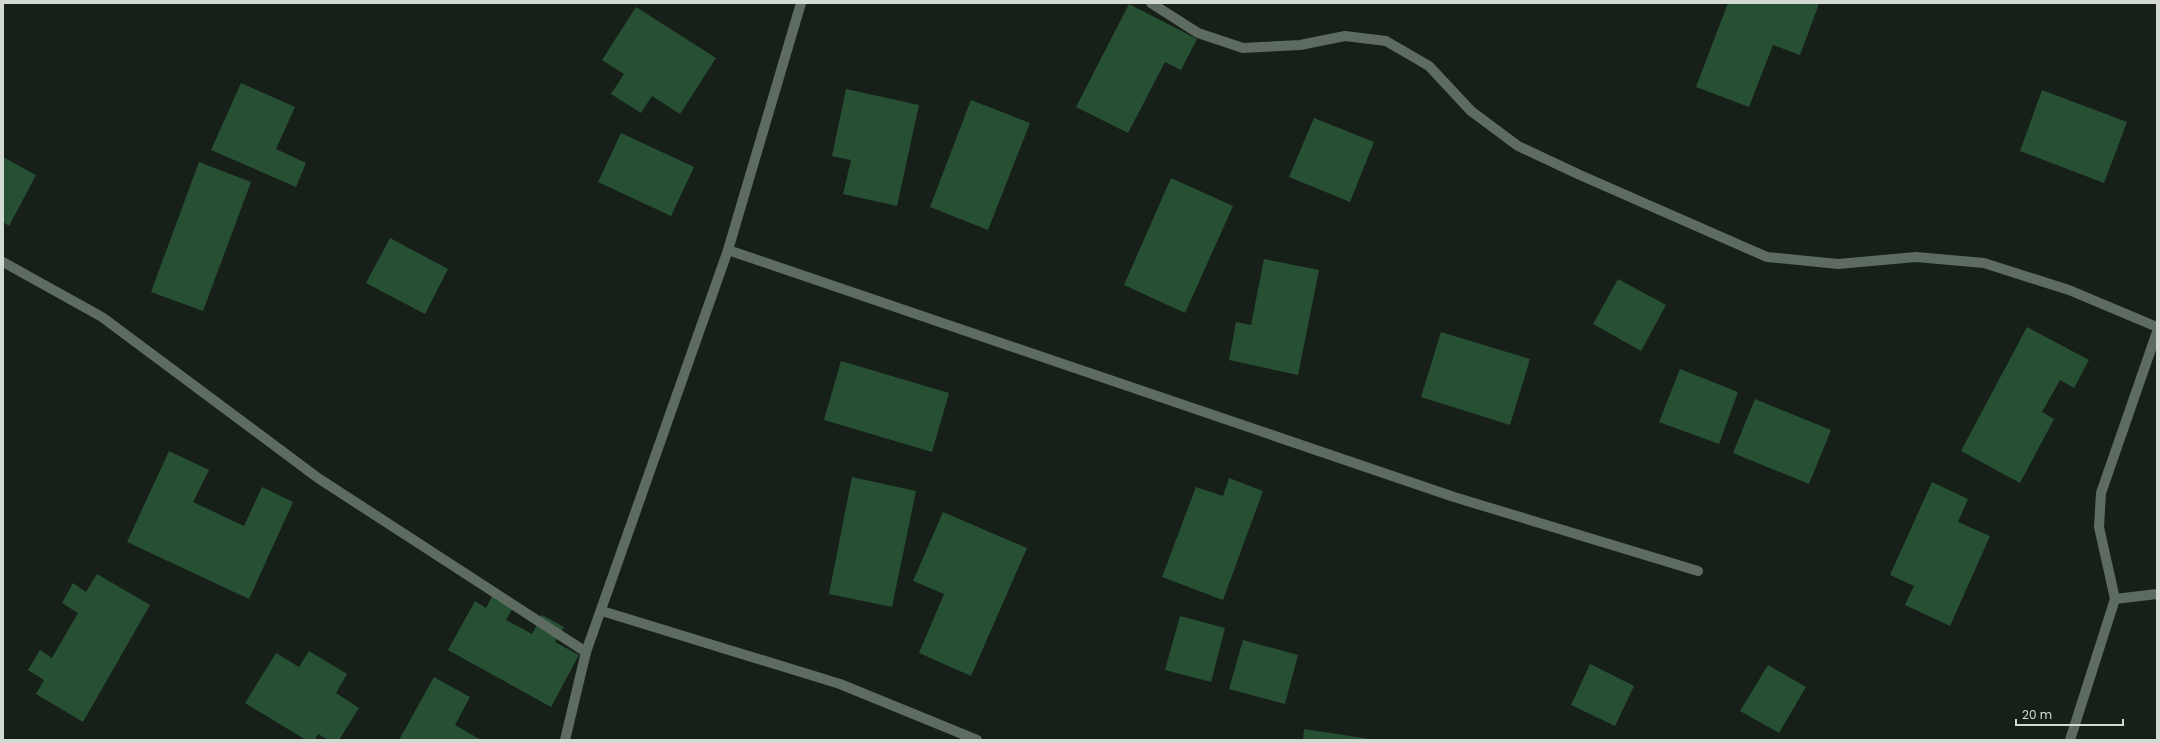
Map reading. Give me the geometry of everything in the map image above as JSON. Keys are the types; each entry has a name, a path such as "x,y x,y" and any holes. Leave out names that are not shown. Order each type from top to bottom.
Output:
{"street":[{"path":"565,740 586,652 602,611 728,250 801,3"},
{"path":"1151,3 1198,33 1243,48 1300,45 1345,36 1386,41 1429,66 1471,111 1518,146 1580,176 1767,257 1838,264 1916,257 1984,263 2069,290 2157,326"},
{"path":"728,250 1454,497 1698,570"},
{"path":"3,262 102,318 318,478 586,652"},
{"path":"2070,740 2115,599 2099,527 2101,493 2157,332"},
{"path":"2115,599 2157,594"},
{"path":"602,611 840,684 977,740"}],"building":[{"path":"1728,3 1819,4 1800,55 1773,45 1749,107 1696,87"},
{"path":"1129,4 1197,39 1181,70 1165,62 1128,133 1076,107"},
{"path":"636,7 716,58 680,114 652,96 641,113 611,94 624,74 602,60"},
{"path":"241,83 295,107 276,149 306,163 296,187 211,150"},
{"path":"846,89 919,105 897,206 843,194 851,160 832,156"},
{"path":"2042,90 2127,122 2104,183 2020,151"},
{"path":"971,100 1030,123 988,230 930,207"},
{"path":"1314,118 1374,142 1350,202 1289,177"},
{"path":"621,133 694,167 671,216 598,182"},
{"path":"3,157 36,175 9,226 3,222"},
{"path":"199,162 251,182 203,311 151,292"},
{"path":"1171,178 1233,206 1185,313 1124,285"},
{"path":"390,238 448,269 425,314 366,283"},
{"path":"1264,259 1319,270 1298,375 1229,360 1236,322 1251,325"},
{"path":"1618,279 1666,305 1641,351 1593,324"},
{"path":"2027,327 2089,360 2074,388 2060,380 2042,412 2054,419 2020,483 1961,451"},
{"path":"1441,332 1530,359 1510,425 1421,397"},
{"path":"841,361 949,393 932,452 824,420"},
{"path":"1680,369 1738,392 1719,444 1659,422"},
{"path":"1755,399 1831,430 1809,484 1733,453"},
{"path":"169,451 209,470 193,502 244,526 262,487 293,502 249,599 127,542"},
{"path":"852,477 916,491 892,607 829,594"},
{"path":"1229,478 1263,491 1223,600 1162,577 1196,487 1223,496"},
{"path":"1932,482 1968,499 1958,522 1990,536 1950,626 1905,605 1914,586 1890,575"},
{"path":"943,512 1027,548 971,676 919,653 944,594 913,581"},
{"path":"97,574 150,605 83,722 36,694 44,680 28,670 40,650 52,658 78,613 62,603 73,583 86,592"},
{"path":"495,591 516,603 506,620 532,634 542,615 564,627 555,642 579,655 551,707 448,650 475,601 486,608"},
{"path":"1180,616 1225,628 1211,682 1165,670"},
{"path":"1243,640 1298,655 1285,704 1229,689"},
{"path":"309,651 347,674 336,693 359,708 339,740 329,740 318,734 315,740 306,740 245,703 276,653 299,667"},
{"path":"1590,664 1634,686 1615,726 1571,705"},
{"path":"1768,665 1806,687 1779,733 1740,711"},
{"path":"434,677 470,697 455,725 481,740 399,740"},
{"path":"1304,729 1370,739 1303,740"}]}
